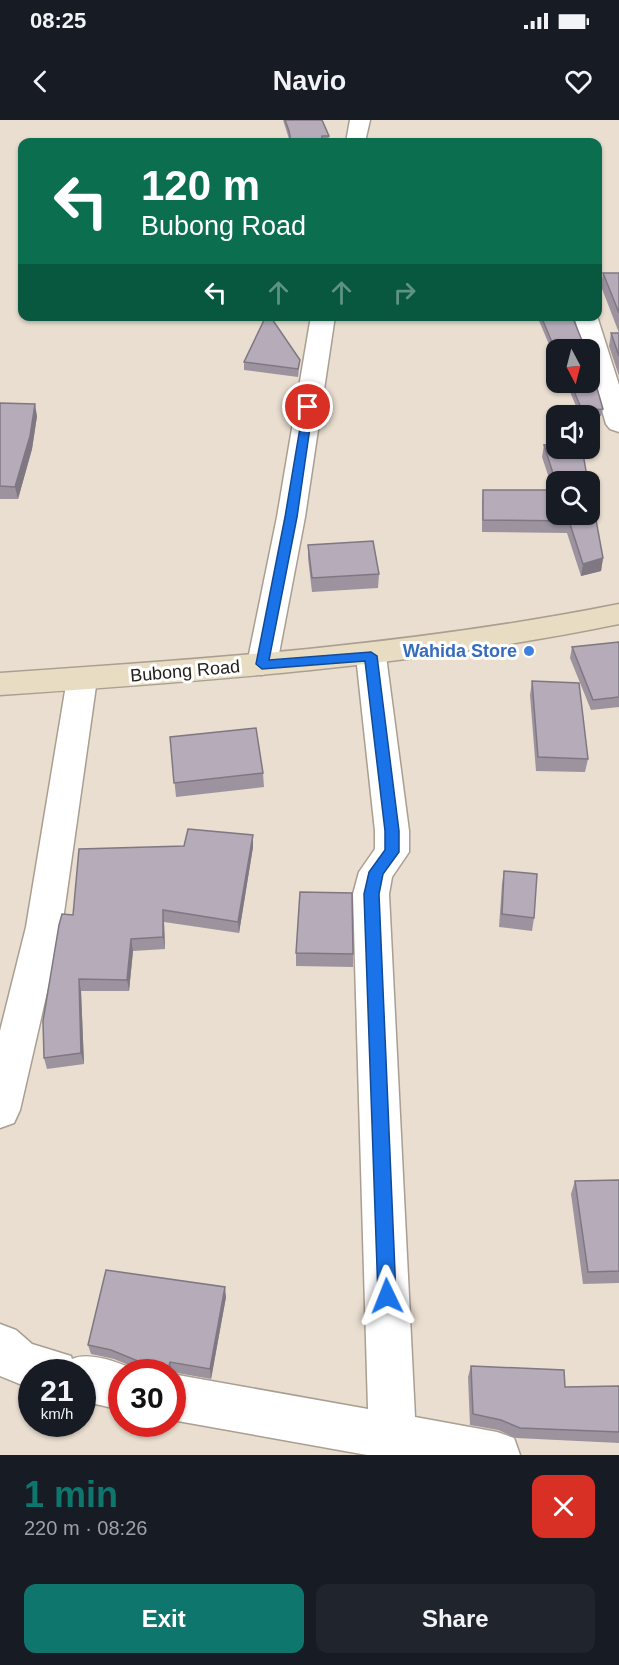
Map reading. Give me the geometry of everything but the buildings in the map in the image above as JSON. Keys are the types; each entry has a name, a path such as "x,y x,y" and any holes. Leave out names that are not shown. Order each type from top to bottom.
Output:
{"main road":[{"name":"Bubong Road","path":"0,684 371,656 488,639 619,614"}],"street":[{"path":"357,138 360,120"},
{"path":"262,664 291,517 322,321"},
{"path":"586,321 619,424"},
{"path":"371,656 392,831 392,852 376,872 371,894 393,1446"},
{"path":"0,1110 44,927 82,678"},
{"path":"0,1346 8,1357 18,1361"},
{"path":"186,1400 393,1446 497,1455"}],"place":[{"name":"Wahida Store","path":"529,651"}],"route":[{"path":"308,407 291,517 262,664 371,656 392,831 392,852 372,880 371,894 387,1296"}]}
